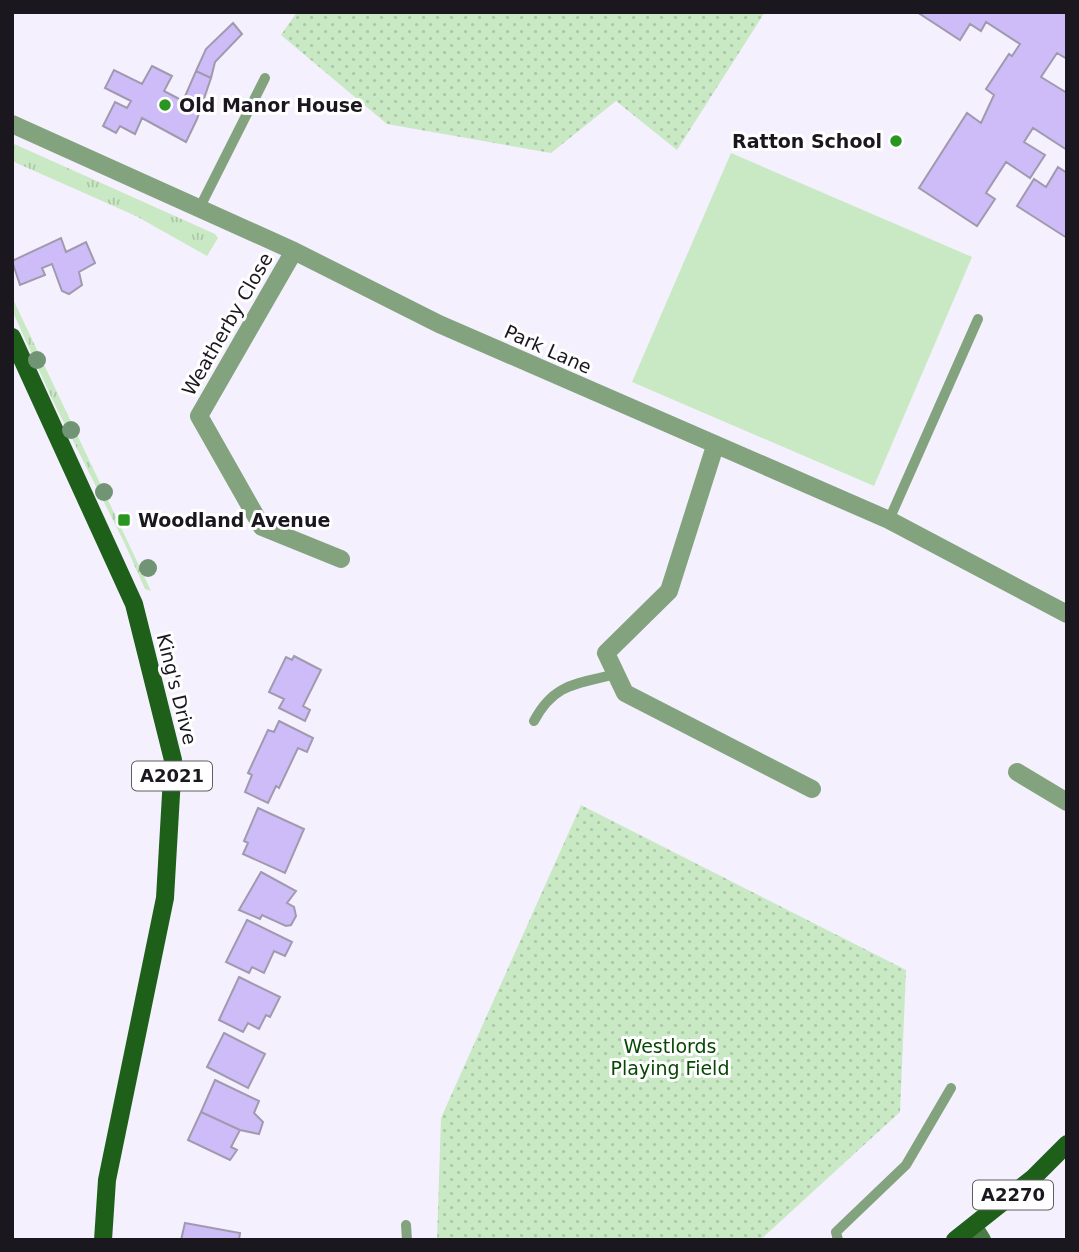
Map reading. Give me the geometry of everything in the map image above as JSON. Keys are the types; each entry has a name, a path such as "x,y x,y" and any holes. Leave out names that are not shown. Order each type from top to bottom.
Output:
{"main road":[{"name":"King's Drive","path":"12,338 134,604 173,760 165,898 107,1180 103,1240"},
{"name":"A2270","path":"955,1240 978,1233 1067,1144"}],"street":[{"name":"Park Lane","path":"12,124 294,251 439,324 889,520 1067,614"},
{"name":"Weatherby Close","path":"294,251 199,416 262,527 341,559"},
{"path":"715,446 669,591 606,653 625,694 812,789"},
{"path":"1017,772 1067,802"}],"lane":[{"path":"200,207 265,78"},
{"path":"889,520 978,319"},
{"path":"534,721 545,700 565,687 616,674"},
{"path":"838,1240 836,1232 906,1165 951,1088"},
{"path":"406,1225 407,1240"}],"green space":[{"path":"297,12 765,12 677,150 616,101 551,153 387,124 281,35"},
{"path":"12,143 215,234 218,238 207,256 136,216 12,161"},
{"path":"731,153 972,257 874,486 632,382"},
{"path":"12,297 151,591 145,589 53,401 12,310"},
{"name":"Westlords Playing Field","path":"581,805 906,970 900,1112 760,1240 437,1240 441,1118"}],"building":[{"path":"917,12 1067,12 1067,59 1057,53 1041,77 1067,93 1067,150 1033,128 1024,142 1045,155 1030,178 1006,162 986,193 995,199 977,226 919,188 967,113 981,123 994,95 986,89 1009,54 1012,56 1020,44 986,22 981,31 970,24 960,40"},
{"path":"233,23 242,34 215,62 211,78 196,71 206,49"},
{"name":"Old Manor House","path":"152,66 172,76 164,91 183,101 196,71 211,78 186,142 142,118 135,134 120,126 116,133 103,126 115,102 127,108 131,101 105,88 114,70 142,84"},
{"path":"1058,167 1067,173 1067,238 1017,206 1034,179 1046,187"},
{"path":"61,238 66,252 86,242 95,263 79,272 82,285 69,294 62,291 52,264 42,268 45,275 20,285 12,261"},
{"path":"294,656 321,670 303,706 310,710 305,721 279,708 284,699 269,692 286,657 292,660"},
{"path":"279,721 313,738 307,752 298,748 279,788 276,786 268,803 245,792 252,775 248,773 268,730 274,732"},
{"path":"258,808 304,829 285,873 243,854 248,843 244,841"},
{"path":"261,872 296,891 287,903 294,907 296,916 291,925 286,926 262,915 260,919 239,910"},
{"path":"247,920 292,942 285,956 274,951 264,973 252,967 249,973 226,962"},
{"path":"239,977 280,997 270,1017 266,1015 259,1029 248,1023 243,1032 219,1020"},
{"path":"224,1033 265,1054 248,1088 207,1067"},
{"path":"215,1080 259,1101 254,1113 263,1122 259,1134 240,1130 201,1112"},
{"path":"201,1112 240,1130 231,1147 237,1150 230,1160 188,1140"},
{"path":"185,1223 240,1233 239,1240 181,1240"}],"place":[{"name":"Old Manor House","path":"165,105"},
{"name":"Ratton School","path":"896,141"},
{"name":"Woodland Avenue","path":"124,520"}]}
